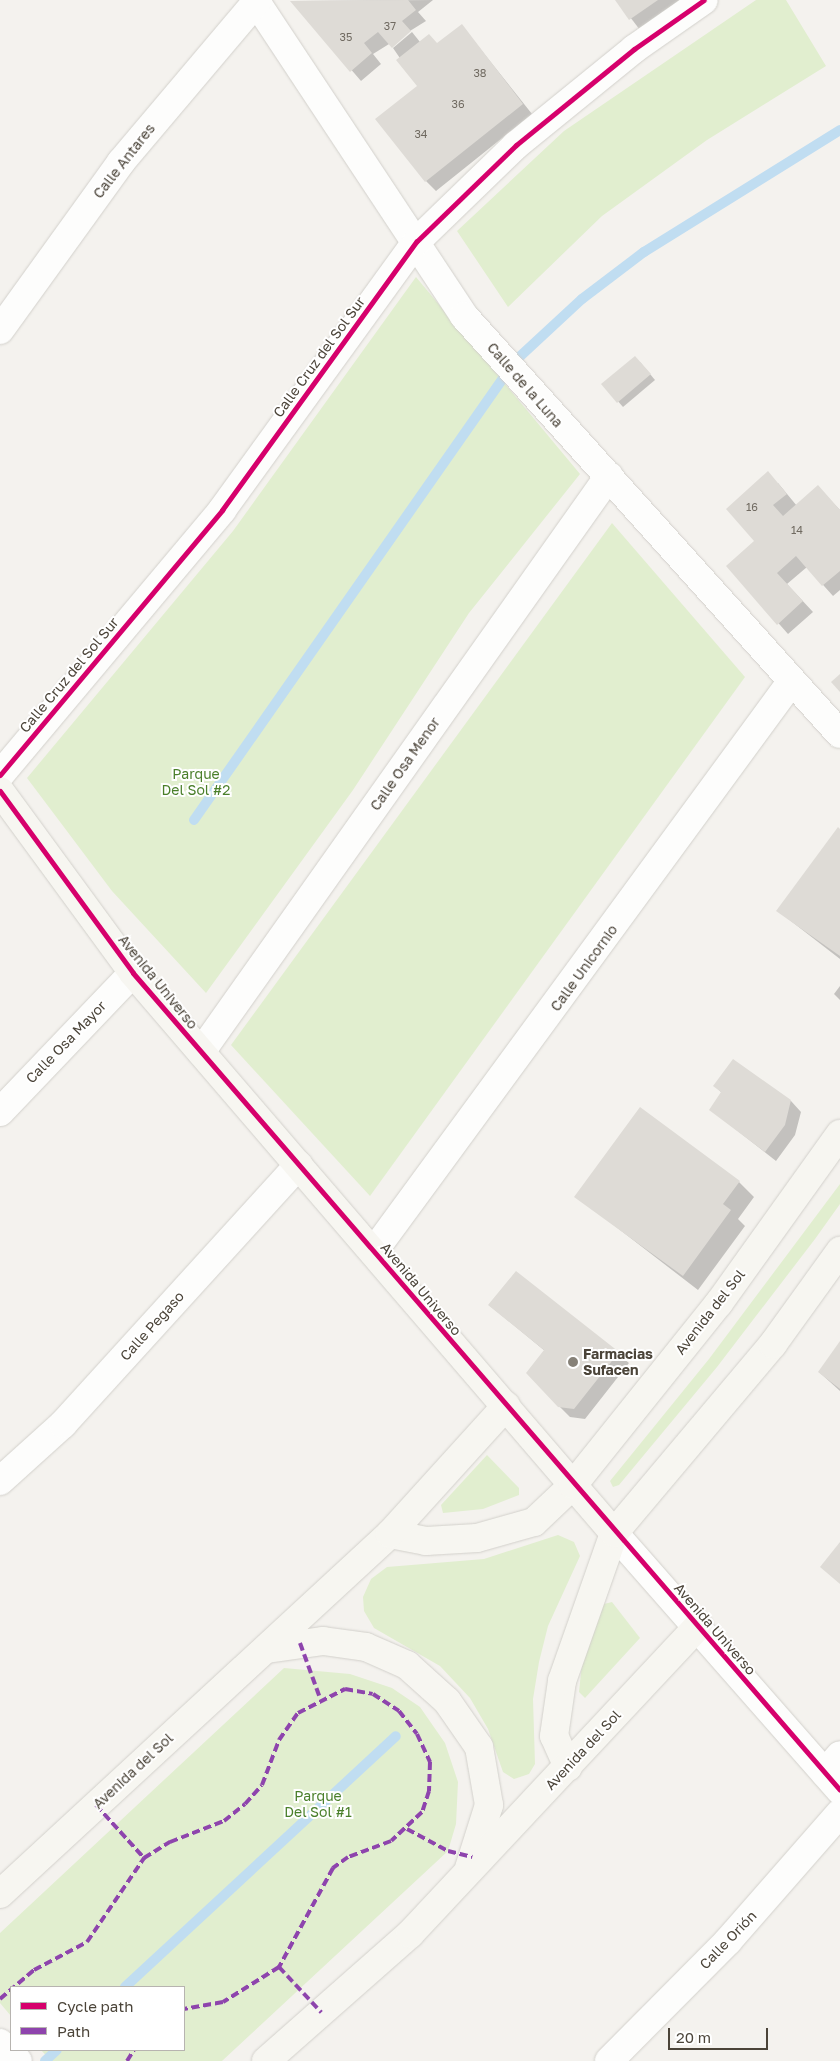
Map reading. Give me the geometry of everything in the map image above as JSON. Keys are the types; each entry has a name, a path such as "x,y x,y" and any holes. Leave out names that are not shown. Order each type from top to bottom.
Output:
{"street":[{"name":"Calle Cruz del Sol Sur","path":"0,776 222,510 417,241 516,145 634,49 704,0"},
{"name":"Calle de la Luna","path":"257,1 417,241 464,316 563,428 609,476 791,682 840,734"},
{"name":"Calle Antares","path":"0,330 121,162 257,1"},
{"name":"Calle Osa Menor","path":"200,1052 609,476"},
{"name":"Calle Unicornio","path":"374,1251 791,682"},
{"name":"Avenida Universo","path":"0,791 132,973 374,1251 614,1533 835,1772"},
{"name":"Calle Osa Mayor","path":"0,1112 132,973"},
{"name":"Avenida del Sol","path":"390,1534 426,1541 477,1538 534,1522 573,1485 719,1303 840,1134"},
{"name":"Calle Pegaso","path":"0,1482 63,1424 299,1165"},
{"path":"568,1767 554,1736 562,1681 614,1533 773,1344 840,1251"},
{"name":"Avenida del Sol","path":"0,1894 390,1534 506,1406"},
{"name":"Avenida del Sol","path":"266,2061 410,1934 698,1626"},
{"name":"Avenida del Sol","path":"267,1649 322,1641 366,1647 407,1665 447,1701 479,1747 489,1805 467,1874"},
{"name":"Calle Orión","path":"609,2061 728,1942 840,1813"}],"green space":[{"path":"756,0 786,0 826,66 707,140 602,216 508,307 457,231 564,131"},
{"name":"Parque Del Sol #2","path":"416,277 580,474 469,613 353,790 206,993 112,891 27,778 233,531"},
{"path":"612,523 745,677 370,1196 231,1045"},
{"path":"840,1184 840,1204 815,1239 717,1367 619,1485 613,1487 610,1481 709,1359"},
{"path":"487,1455 519,1488 519,1495 483,1509 443,1513 441,1505"},
{"path":"558,1535 574,1542 580,1556 548,1626 539,1662 533,1699 535,1764 529,1774 514,1779 503,1772 488,1729 470,1698 440,1666 374,1628 364,1611 363,1597 371,1579 387,1567 484,1559"},
{"path":"612,1602 640,1638 585,1698 579,1692 582,1663 593,1626 604,1604"},
{"name":"Parque Del Sol #1","path":"284,1668 350,1674 392,1688 420,1707 445,1743 458,1782 456,1824 448,1851 222,2061 51,2061 42,2051 185,2051 185,1986 10,1986 10,2015 0,2003 0,1933"}],"building":[{"path":"408,0 416,10 402,21 411,31 392,48 378,32 364,43 372,53 350,72 290,1"},
{"path":"615,0 658,0 629,20"},
{"path":"462,24 523,104 425,182 375,119 417,86 396,60 429,34 437,43"},
{"path":"635,356 651,374 617,403 601,384"},
{"path":"768,471 787,494 773,505 783,516 818,485 840,510 840,571 822,586 796,556 777,573 803,601 777,625 726,566 754,541 726,509"},
{"path":"840,674 840,692 831,682"},
{"path":"838,827 840,829 840,956 776,911"},
{"path":"733,1059 791,1100 785,1125 765,1152 709,1110 721,1092 713,1086"},
{"path":"640,1107 740,1181 723,1204 731,1210 683,1276 574,1197"},
{"path":"516,1271 619,1352 574,1409 558,1407 526,1373 544,1350 488,1305"},
{"path":"840,1341 840,1389 818,1372"},
{"path":"840,1542 840,1584 820,1567"}],"waterway":[{"path":"194,820 515,361 582,299 644,252 840,130"},
{"path":"126,1986 396,1736"},
{"path":"45,2061 56,2051"}],"marked path":[{"path":"300,1643 320,1698"},
{"path":"15,1986 34,1970 87,1942 144,1858 170,1842 224,1821 245,1804 262,1785 279,1740 298,1713 345,1689 373,1694 399,1711 417,1734 430,1762 429,1791 422,1812 391,1841 348,1857 333,1868 279,1967 223,2002 185,2009"},
{"path":"96,1805 144,1858"},
{"path":"407,1829 448,1851 472,1857"},
{"path":"279,1967 321,2012"},
{"path":"0,1999 10,1990"},
{"path":"127,2061 133,2051"}],"cycle path":[{"path":"0,775 222,510 417,241 516,145 634,49 704,0"},
{"path":"0,791 133,973 840,1790"}],"place":[{"name":"Farmacias Sufacen","path":"573,1362"}]}
